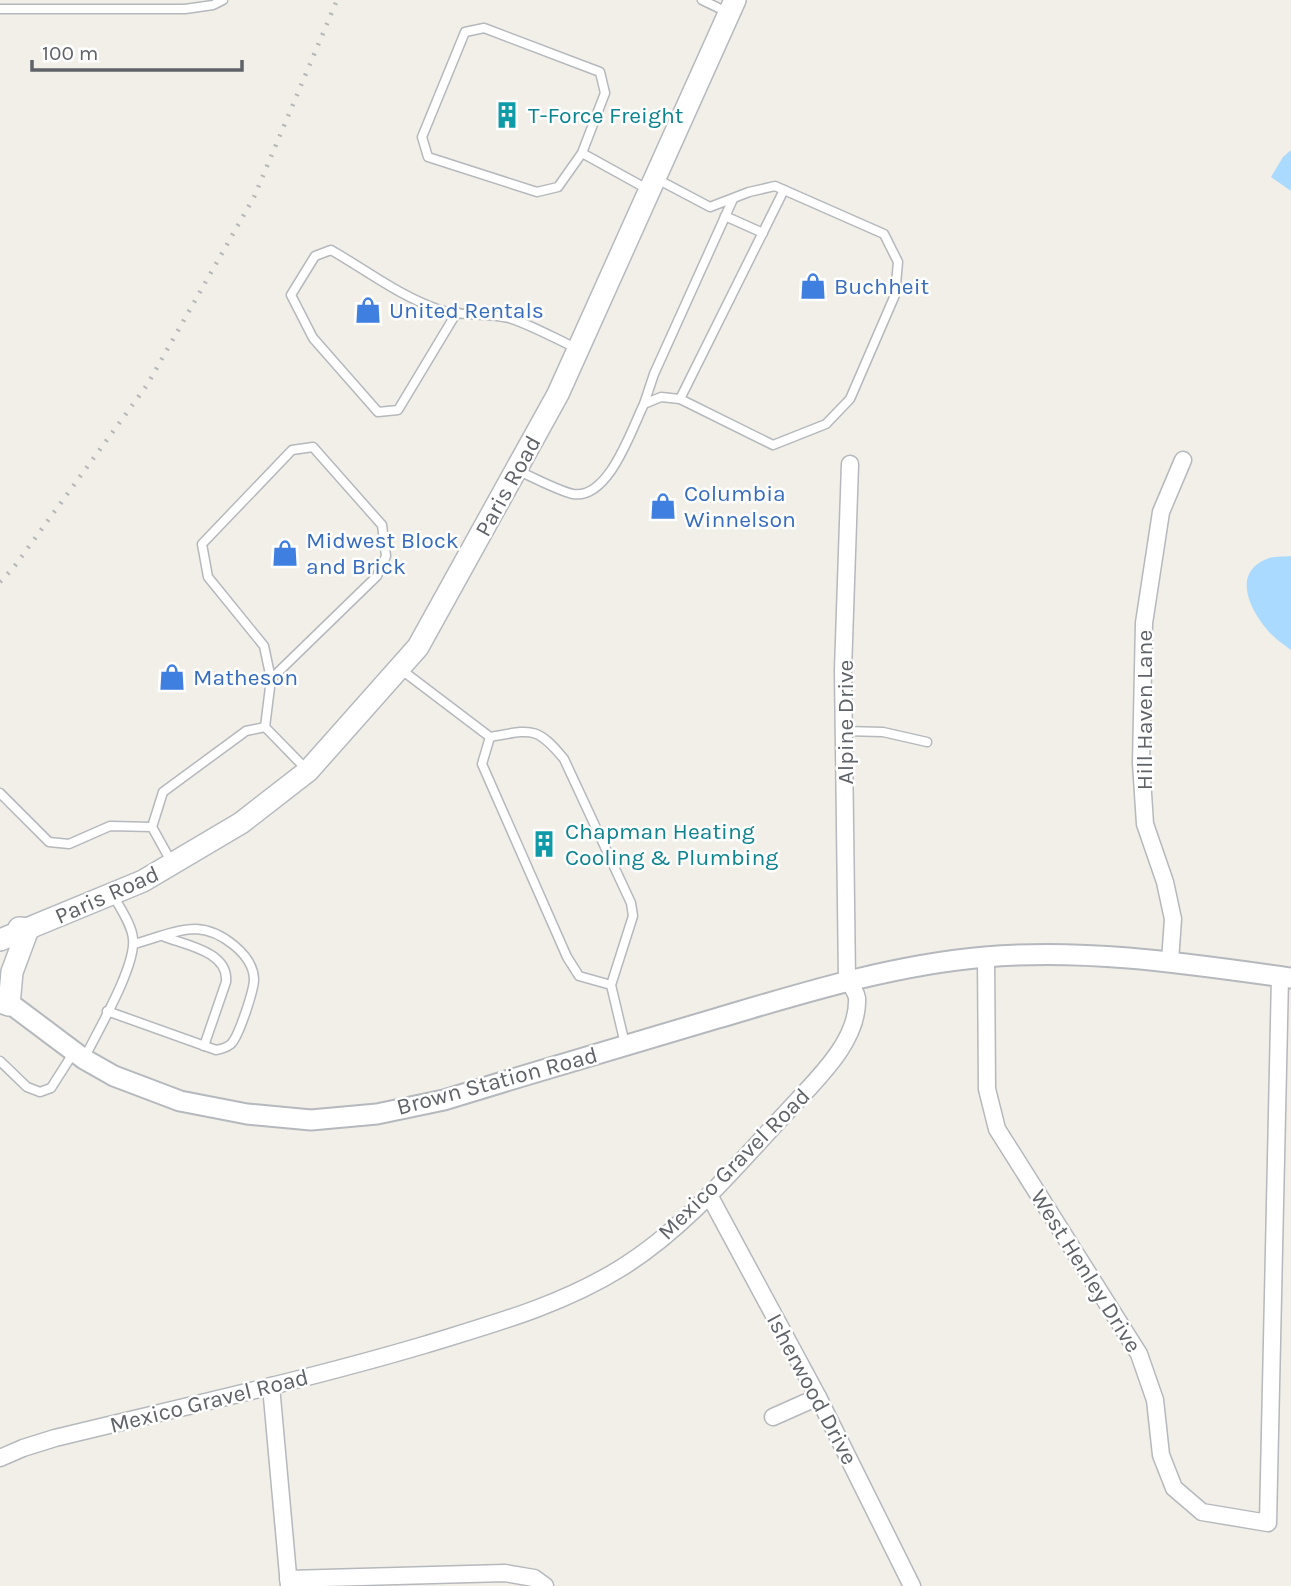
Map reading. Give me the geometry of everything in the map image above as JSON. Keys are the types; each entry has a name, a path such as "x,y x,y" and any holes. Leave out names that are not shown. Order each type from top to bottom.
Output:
{"main road":[{"name":"Paris Road","path":"0,940 113,895 173,865 241,823 308,771 418,647 558,394 732,6"},
{"path":"0,925 28,929 3,1001"}],"street":[{"name":"Hill Haven Lane","path":"1170,961 1173,919 1166,882 1145,824 1141,763 1144,623 1161,512 1183,460"},
{"name":"Alpine Drive","path":"848,980 844,670 850,464"},
{"path":"848,980 930,963 986,957 1065,954 1170,961 1285,978"},
{"name":"West Henley Drive","path":"986,957 987,1089 997,1129 1139,1354 1155,1399 1161,1454 1174,1488 1202,1512 1268,1523 1285,978"},
{"name":"Brown Station Road","path":"3,1001 79,1055 114,1076 180,1101 247,1114 312,1120 377,1114 444,1100 848,980"},
{"name":"Mexico Gravel Road","path":"0,1458 55,1438 356,1365 498,1322 568,1298 622,1268 660,1240 709,1195 825,1071 853,1023 857,996 848,980"},
{"name":"Isherwood Drive","path":"709,1195 818,1397 912,1586"},
{"path":"271,1386 288,1583 505,1573 534,1578 545,1586"},
{"path":"773,1417 818,1397"}],"lane":[{"path":"0,9 136,4 185,9 213,5 223,0"},
{"path":"702,0 732,6"},
{"path":"484,28 600,72 605,93 582,153 558,187 537,192 428,157 422,137 465,32 484,28"},
{"path":"582,153 710,207 775,186 884,234 898,262 895,295 850,399 826,424 773,445 680,400 662,397 644,404"},
{"path":"680,400 784,190"},
{"path":"517,470 575,495 594,489 611,474 733,198"},
{"path":"725,216 763,233"},
{"path":"457,312 398,410 378,412 313,338 291,295 315,256 331,250 408,296 442,311 457,312 511,319 578,349"},
{"path":"265,727 271,679 264,646 208,577 202,544 292,450 313,447 382,525 386,556 377,576 271,679"},
{"path":"399,668 490,737 526,731 536,733 549,741 564,759 631,904 633,916 611,985 626,1045"},
{"path":"265,727 308,771"},
{"path":"173,865 152,827 163,792 246,731 265,727"},
{"path":"844,731 883,732 927,742"},
{"path":"490,737 482,764 567,957 579,976 611,985"},
{"path":"0,793 49,842 69,844 110,826 152,827"},
{"path":"0,1061 27,1087 40,1093 51,1088 79,1055 107,1011 127,970 134,944 133,935 113,895"},
{"path":"107,1011 204,1046 223,1049 232,1043 253,986 253,970 240,951 209,932 195,929 134,944"},
{"path":"163,936 212,956 221,962 226,971 226,982 204,1046"}],"water":[{"path":"1291,150 1291,191 1271,177 1283,157"},
{"path":"1291,556 1291,650 1270,633 1256,614 1247,592 1247,582 1257,564 1269,558"}],"railway":[{"path":"0,582 14,567 147,385 254,197 337,0"}],"place":[{"name":"T-Force Freight","path":"507,115"},
{"name":"Buchheit","path":"813,286"},
{"name":"United Rentals","path":"368,310"},
{"name":"Columbia Winnelson","path":"663,506"},
{"name":"Midwest Block and Brick","path":"285,553"},
{"name":"Matheson","path":"172,677"},
{"name":"Chapman Heating Cooling & Plumbing","path":"544,844"}]}
